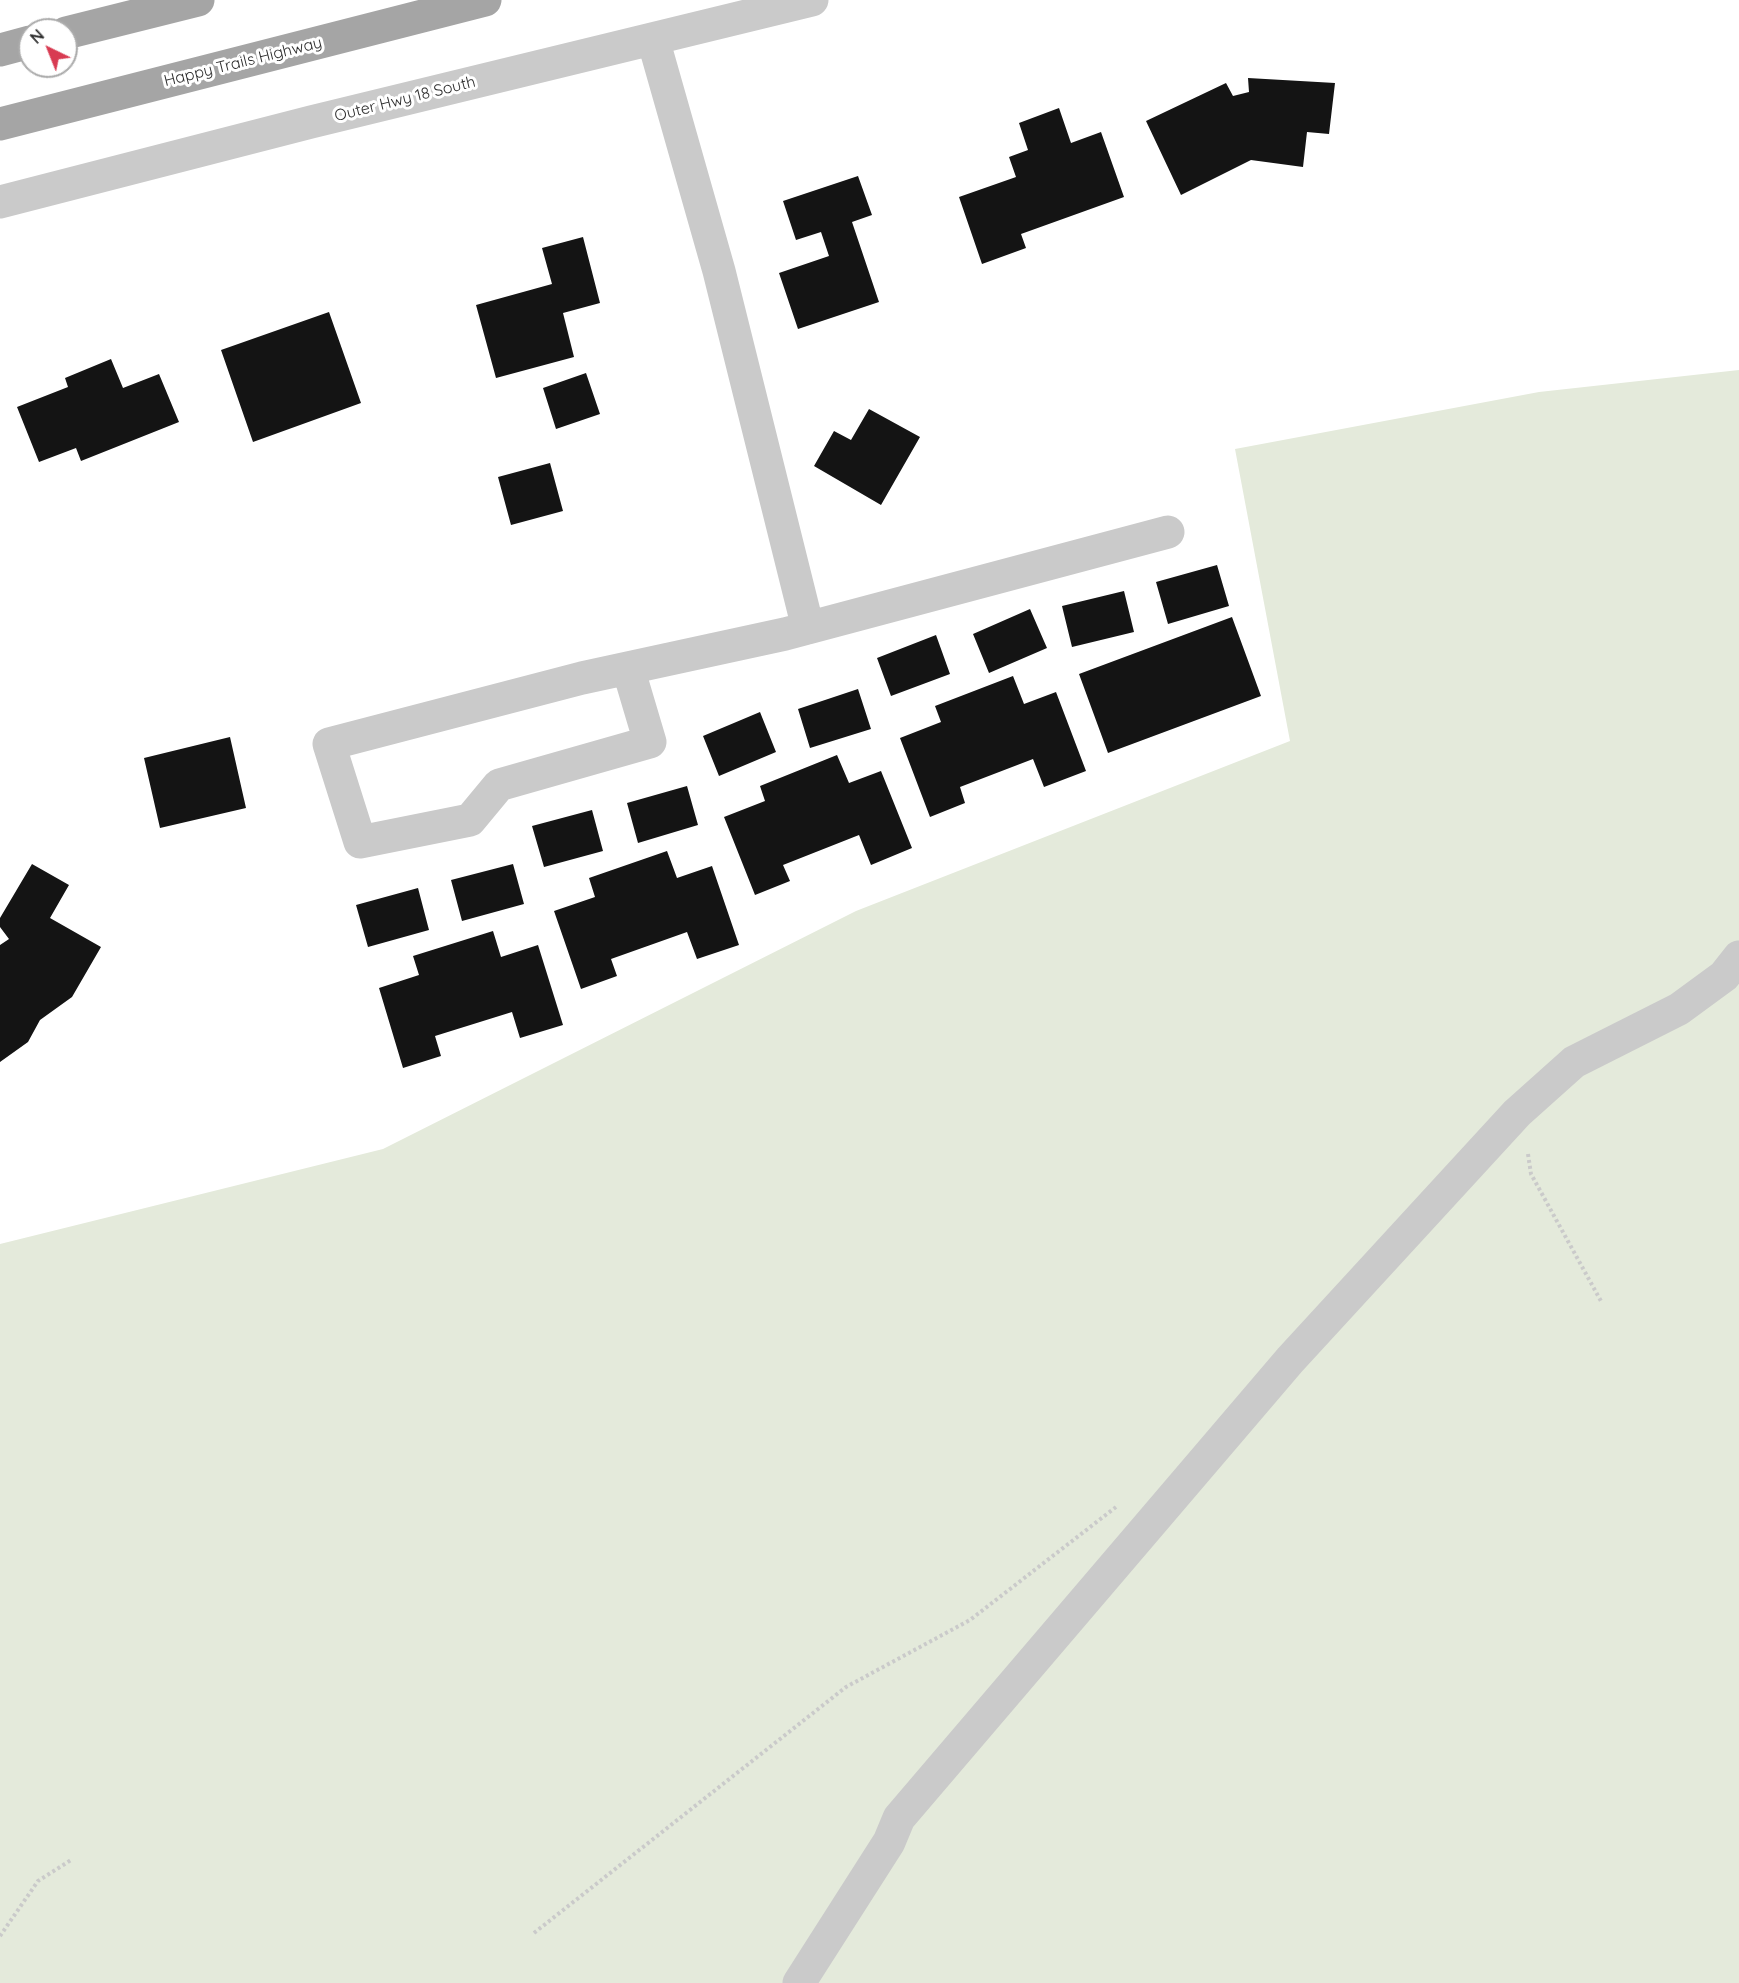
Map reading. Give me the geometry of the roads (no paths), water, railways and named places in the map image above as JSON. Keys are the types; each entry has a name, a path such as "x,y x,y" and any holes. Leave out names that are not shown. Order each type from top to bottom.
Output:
{"main road":[{"path":"78,30 198,0"},
{"name":"Happy Trails Highway","path":"0,124 485,0"},
{"path":"0,50 18,45"}],"street":[{"name":"Outer Hwy 18 South","path":"0,202 311,122 812,0"},
{"path":"653,39 719,271 808,628"},
{"path":"628,668 650,742 499,785 470,820 360,843 329,744 582,678 808,628 1167,532"},
{"path":"799,1983 889,1842 899,1818 1290,1360 1530,1101 1574,1062 1679,1009 1724,976 1739,957"}]}
